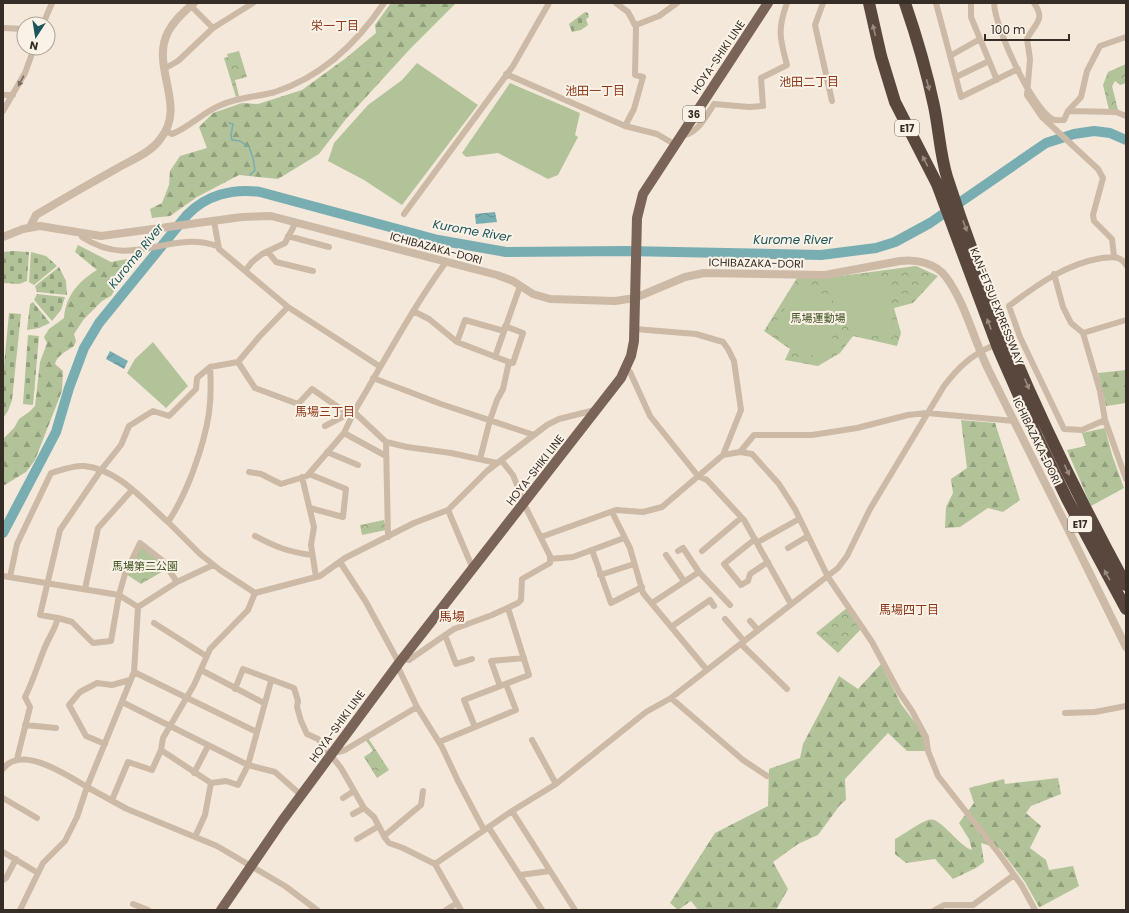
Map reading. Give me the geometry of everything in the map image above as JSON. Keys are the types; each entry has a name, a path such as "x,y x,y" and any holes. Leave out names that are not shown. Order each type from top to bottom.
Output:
{"highway":[{"name":"KAN-ETSU EXPRESSWAY","path":"869,3 881,56 895,102 934,178 979,285 1050,435 1077,491 1126,585"},
{"name":"KAN-ETSU EXPRESSWAY","path":"906,3 933,104 944,165 998,348 1037,437 1078,519 1126,609"}],"main road":[{"name":"HOYA-SHIKI LINE","path":"221,910 301,795 399,662 616,385 625,370 633,348 635,329 636,232 638,210 643,194 768,3"}],"street":[{"path":"46,16 52,3"},
{"path":"164,69 178,61 213,28 253,3"},
{"path":"166,131 172,134 185,129 220,105 237,99 276,91 299,83 340,55 375,17 384,3"},
{"path":"404,214 513,66 549,3"},
{"path":"616,3 628,12 636,25 635,75 642,77 634,109 625,126"},
{"path":"636,25 659,16 677,3"},
{"path":"506,74 625,126 652,132 677,140 689,136 701,124 714,104 763,106 761,78 787,65 780,39 780,25 787,3"},
{"path":"824,3 815,25 832,101"},
{"path":"936,3 961,97 1018,69"},
{"path":"971,3 971,17 997,80"},
{"path":"994,3 1000,30 1027,88 1046,114 1056,121 1064,120 1068,111 1081,97 1087,71 1100,46 1126,37"},
{"path":"1034,3 1040,11 1040,18 1027,39 1030,59 1027,95 1042,117 1098,169 1103,178 1093,215 1094,221 1112,239 1114,256"},
{"path":"30,227 36,215 148,151 161,139 166,131 172,113 172,104 164,69 163,50 168,31 191,4 213,28"},
{"path":"3,28 16,29"},
{"path":"950,56 980,39"},
{"path":"3,111 25,73 31,56"},
{"path":"956,76 989,61"},
{"path":"3,94 13,95"},
{"path":"1068,111 1116,112 1126,116"},
{"name":"ICHIBAZAKA-DORI","path":"3,237 30,227 51,227 82,234 101,236 256,215 271,216 504,278 533,294 550,299 615,300 635,298 685,277 704,273 825,275 912,260 934,267 946,276 955,291 980,352 1126,647"},
{"path":"210,222 217,246"},
{"path":"245,271 252,262 285,243 296,222"},
{"path":"82,234 82,237 100,247 130,252 182,242 207,243 217,246 288,307 379,366"},
{"path":"288,236 328,247"},
{"path":"268,252 276,262 313,271"},
{"path":"1106,420 1082,430 1064,429 1016,338 1010,306 1054,274 1071,266 1090,260 1114,256 1125,261"},
{"path":"249,472 261,474 281,484 309,474 344,433 351,413 379,366 423,293 446,262"},
{"path":"1054,274 1063,308 1071,323 1083,333 1100,391 1106,420 1126,479"},
{"path":"495,358 504,328 520,286"},
{"path":"178,582 162,560 140,543 125,574 119,595 111,641 93,643 72,622 40,614 58,532 101,470 121,445 129,426 153,411 169,416 196,389 197,378 210,367 238,362 288,307"},
{"path":"413,311 429,319 457,342 495,358 513,363 523,333 465,320 457,342"},
{"path":"1083,333 1126,320"},
{"path":"541,536 623,509 643,512 662,507 723,455 741,410 734,361 728,349 723,342 696,334 635,329"},
{"path":"435,864 512,811 556,784 646,712 671,698 838,568 847,556 870,509 927,413 957,368 990,347"},
{"path":"238,362 255,388 298,404 312,390 351,413 386,442 407,447 499,462 513,475 524,503 541,536 550,559 550,563 522,579 521,600 492,615 454,629 409,660 399,662"},
{"path":"480,459 490,420 497,400 503,389 509,362"},
{"path":"168,522 184,496 207,426 211,389 210,367"},
{"path":"625,370 632,375 642,402 650,416 698,476 707,480 742,518 791,604"},
{"path":"373,378 534,435"},
{"path":"138,607 119,595 7,577 17,544 51,473 84,466 108,472 132,490 213,565 255,593 316,577 340,562 414,523 448,510 487,471 534,435 559,419 597,410"},
{"path":"325,426 351,413"},
{"path":"740,452 754,435 812,434 857,428 908,415 927,413 1014,421"},
{"path":"344,433 386,456"},
{"path":"386,442 388,537"},
{"path":"327,452 358,465"},
{"path":"723,455 740,452 752,454 778,484 800,519 828,577 872,642 898,692 912,711 926,737 928,752 938,776 1014,875 1035,910"},
{"path":"309,474 346,489 343,517 310,508"},
{"path":"302,477 314,527 311,545 316,577"},
{"path":"86,589 98,528 132,490"},
{"path":"448,510 473,569"},
{"path":"612,512 634,564 643,593 707,670"},
{"path":"702,551 742,518"},
{"path":"768,562 750,574 748,581 741,585 724,564 756,541 800,519"},
{"path":"255,536 262,543 277,548 312,555"},
{"path":"788,548 808,536"},
{"path":"550,559 573,557 624,538"},
{"path":"678,551 683,548 699,572 730,605"},
{"path":"592,550 611,603 642,587"},
{"path":"666,555 684,581"},
{"path":"340,562 366,602 399,662 417,707 439,742 458,781 486,829 520,875 542,910"},
{"path":"600,575 634,564"},
{"path":"138,607 178,582 213,565"},
{"path":"652,603 699,572"},
{"path":"112,800 128,762 152,770 161,750 163,738 188,697 210,649 248,610 255,593"},
{"path":"671,627 710,600 714,606"},
{"path":"20,910 43,863 65,841 77,817 87,787 134,672 138,607"},
{"path":"475,727 464,700 529,675 508,608"},
{"path":"17,759 30,707 25,697 35,677 45,645 54,632 58,618"},
{"path":"725,619 742,643 787,689"},
{"path":"750,621 758,630"},
{"path":"154,623 206,656"},
{"path":"445,636 456,664 472,659"},
{"path":"500,686 491,661 524,658"},
{"path":"235,689 243,669 270,681 294,688 298,701 297,707 307,734 318,739 332,753 364,808 374,817 389,843 435,864 461,910"},
{"path":"201,670 264,703"},
{"path":"134,672 188,697 257,732"},
{"path":"105,744 86,736 69,705 80,692 97,683 112,685 130,680"},
{"path":"161,750 211,783 226,781 238,785 248,765 270,681"},
{"path":"439,742 516,710 506,684"},
{"path":"671,698 743,760 767,776"},
{"path":"122,702 248,765 275,772 301,795"},
{"path":"1065,713 1095,712 1126,706"},
{"path":"332,753 345,750 417,707"},
{"path":"25,725 56,728"},
{"path":"532,740 556,784"},
{"path":"194,773 208,746"},
{"path":"3,768 10,761 17,759 45,765 59,771 127,809 195,837 252,865 285,886 317,910"},
{"path":"195,837 205,815 211,783"},
{"path":"342,798 354,791"},
{"path":"384,836 421,805 423,791"},
{"path":"3,798 37,818"},
{"path":"353,814 364,808"},
{"path":"512,811 575,910"},
{"path":"356,839 379,826"},
{"path":"3,852 38,872"},
{"path":"3,880 6,878 16,859"},
{"path":"520,875 550,871"},
{"path":"935,910 944,905 974,905 1014,875"},
{"path":"446,910 457,903"},
{"path":"133,904 148,910"}],"green space":[{"path":"391,3 456,3 410,49 346,119 319,154 278,179 239,175 197,197 170,216 152,218 150,209 162,203 169,185 170,171 180,156 207,148 199,127 213,113 242,103 258,104 302,90 346,58 376,33 375,25"},
{"path":"585,12 588,13 589,17 586,19 588,25 581,30 572,32 569,24"},
{"path":"239,51 247,77 235,80 239,96 236,97 224,58 228,57 227,54"},
{"path":"417,63 478,105 402,205 364,180 328,161 334,143 368,105 402,80"},
{"path":"1126,64 1126,83 1120,85 1115,81 1112,86 1118,110 1109,110 1103,85 1108,72"},
{"path":"510,83 580,113 575,135 578,137 558,175 548,179 498,153 466,157 462,153"},
{"path":"78,245 111,262 127,259 131,264 111,296 102,301 84,319 74,334 76,341 74,346 56,361 55,364 63,371 62,391 35,460 26,472 3,486 3,439 14,428 19,419 35,406 40,362 47,343 44,337 49,329 64,318 67,302 74,290 79,284 97,270 75,252"},
{"path":"3,252 29,252 27,281 19,284 3,283"},
{"path":"31,252 46,256 57,266 34,285 29,282"},
{"name":"馬場運動場","path":"916,266 938,276 913,303 894,308 901,333 897,346 853,336 840,353 818,366 785,360 790,349 764,331 797,278 826,278"},
{"path":"59,267 66,281 67,295 37,292 35,286"},
{"path":"888,278 894,337 867,334 856,330 841,317 831,295 828,281"},
{"path":"803,281 819,290 830,309 833,330 832,347 821,360 770,331"},
{"path":"37,294 65,297 61,310 52,321 34,300"},
{"path":"33,302 50,323 39,328 27,330 30,304"},
{"path":"9,313 21,314 12,400 8,411 3,418 3,376"},
{"path":"28,335 39,336 33,405 23,404"},
{"path":"153,342 188,386 166,408 127,373 135,359"},
{"path":"1126,370 1126,403 1106,406 1098,373"},
{"path":"961,420 995,423 1020,500 1003,512 988,508 960,527 945,528 946,507 953,493 951,479 967,468"},
{"path":"1105,428 1112,455 1124,488 1091,506 1067,450 1086,446 1082,433"},
{"path":"384,520 386,530 362,535 360,525"},
{"name":"馬場第二公園","path":"141,545 167,569 141,584 126,574"},
{"path":"848,607 862,628 838,653 816,633"},
{"path":"881,664 901,704 926,737 928,751 907,751 888,733 845,779 846,800 840,805 818,835 798,844 773,862 788,889 776,910 698,910 691,901 678,910 670,903 715,833 768,806 769,769 800,758 803,744 839,676 858,689"},
{"path":"368,738 389,770 377,778 364,757 373,751 366,740"},
{"path":"1058,778 1061,794 1031,806 1026,813 1041,826 1030,848 1046,860 1049,870 1073,866 1079,886 1042,906 1039,907 1025,882 1000,849 981,843 984,862 976,868 953,879 935,859 906,863 895,854 895,839 928,820 938,822 966,847 972,850 969,839 959,823 974,803 969,788 1004,779 1005,784"}],"water":[{"path":"495,212 497,222 476,224 475,214"},
{"path":"110,351 128,361 124,369 106,359"}],"waterway":[{"path":"229,123 233,124 231,135 232,140 240,141 249,147 255,170 250,175"},
{"name":"Kurome River","path":"3,533 56,432 69,388 84,348 99,323 187,215 203,202 220,194 240,191 260,192 438,240 506,252 626,251 821,255 876,248 895,242 930,223 1046,143 1074,134 1094,131 1110,133 1126,140"}],"district":[{"name":"栄一丁目","path":"335,26"},
{"name":"池田二丁目","path":"809,82"},
{"name":"池田一丁目","path":"595,91"},
{"name":"馬場三丁目","path":"325,412"},
{"name":"馬場四丁目","path":"909,610"},
{"name":"馬場","path":"452,616"}]}
